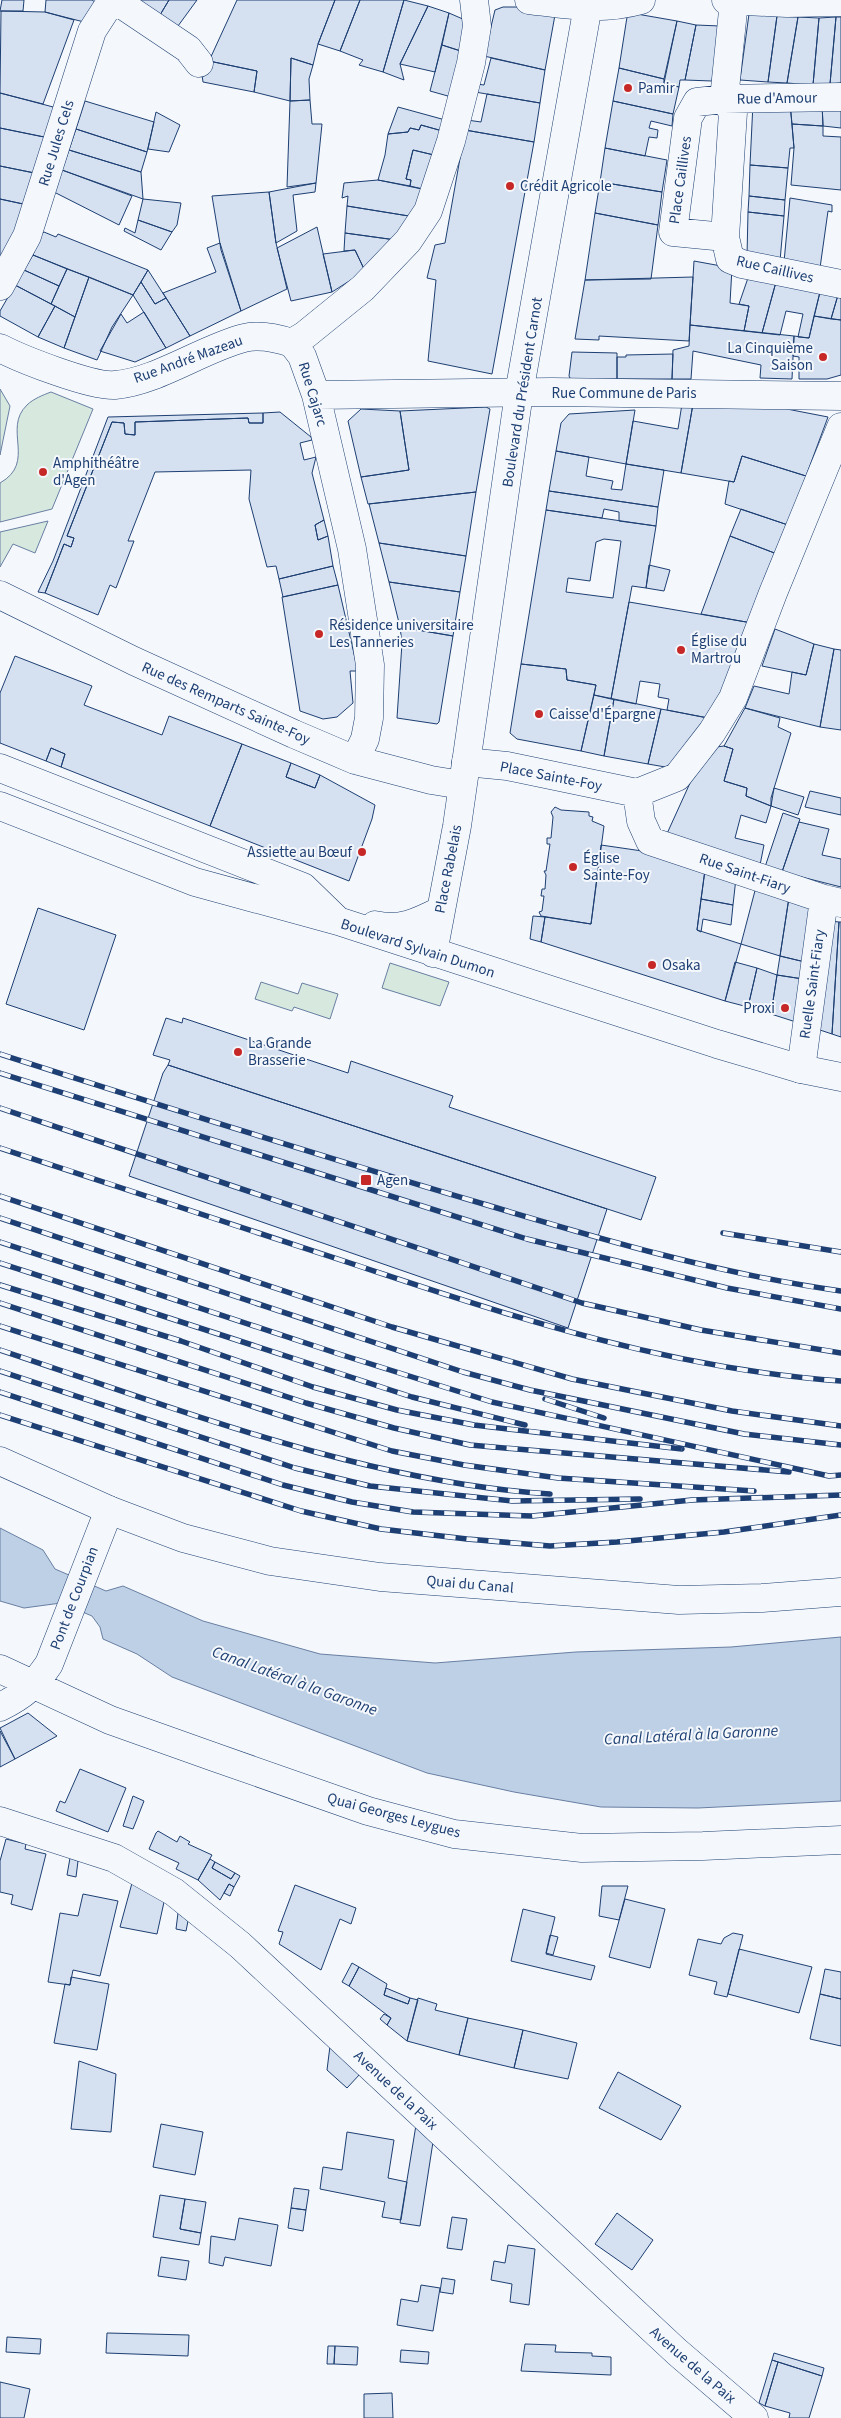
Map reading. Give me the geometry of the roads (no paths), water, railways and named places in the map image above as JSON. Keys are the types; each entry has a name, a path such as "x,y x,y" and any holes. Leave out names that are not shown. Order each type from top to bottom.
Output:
{"street":[{"path":"113,0 188,49 199,63"},
{"name":"Rue Jules Cels","path":"0,286 27,236 92,31 113,0"},
{"name":"Rue Cajarc","path":"355,760 364,739 369,718 370,665 352,549 316,395 302,356 292,343 305,335 363,288 408,241 428,211 452,141 471,63 477,26 474,0"},
{"path":"530,0 589,3 618,7 641,0"},
{"path":"726,0 787,3 841,2"},
{"path":"725,238 733,112 719,99 734,0"},
{"name":"Boulevard du Président Carnot","path":"464,773 519,394 589,3"},
{"name":"Rue d'Amour","path":"719,99 841,96"},
{"name":"Place Caillives","path":"719,99 697,102 688,118 673,232 725,238"},
{"name":"Rue Caillives","path":"725,238 730,259 742,264 841,284"},
{"name":"Rue André Mazeau","path":"0,348 30,362 88,380 115,385 158,372 244,338 276,338 292,343"},
{"name":"Rue Commune de Paris","path":"316,395 841,396"},
{"path":"636,792 677,777 712,732 734,698 773,593 841,427"},
{"name":"Rue des Remparts Sainte-Foy","path":"0,595 143,665 355,760 431,780 464,773"},
{"name":"Place Sainte-Foy","path":"464,773 507,766 636,792"},
{"path":"0,768 303,887 332,915"},
{"name":"Place Rabelais","path":"433,952 450,865 464,773"},
{"name":"Rue Saint-Fiary","path":"636,792 641,822 650,841 832,901"},
{"path":"0,806 195,882 260,901 294,899 332,915 387,928 410,925 440,911"},
{"name":"Ruelle Saint-Fiary","path":"801,1069 832,901"},
{"name":"Boulevard Sylvain Dumon","path":"332,915 433,952 801,1069 841,1077"},
{"name":"Quai du Canal","path":"0,1461 105,1520 270,1561 380,1577 679,1600 762,1598 841,1592"},
{"name":"Pont de Courpian","path":"42,1674 105,1520"},
{"name":"Quai Georges Leygues","path":"0,1670 42,1674 110,1720 297,1788 368,1811 454,1834 582,1848 703,1846 841,1840"},
{"path":"0,1708 19,1698 42,1674"},
{"name":"Avenue de la Paix","path":"0,1821 114,1858 174,1892 240,1945 677,2352 754,2418"}],"water":[{"name":"Canal Latéral à la Garonne","path":"0,1528 43,1550 55,1569 106,1591 123,1586 203,1621 320,1654 435,1663 576,1652 731,1647 841,1637 841,1801 698,1808 601,1807 514,1792 427,1773 172,1677 137,1654 103,1639 100,1627 92,1616 61,1603 24,1608 0,1601"}],"railway":[{"path":"0,1054 304,1150 575,1231 706,1266 841,1291"},
{"path":"0,1073 527,1239 727,1288 841,1309"},
{"path":"0,1108 582,1303 701,1330 841,1353"},
{"path":"0,1148 418,1286 537,1323 597,1339 717,1365 779,1375 841,1381"},
{"path":"0,1196 392,1327 572,1379 732,1411 841,1426"},
{"path":"0,1218 463,1372 530,1390 744,1434 841,1445"},
{"path":"723,1233 841,1252"},
{"path":"0,1242 339,1354 492,1402 829,1476 841,1475"},
{"path":"0,1263 412,1397 525,1425"},
{"path":"0,1285 181,1341 313,1387 397,1410 474,1425 682,1449"},
{"path":"0,1303 306,1403 394,1428 470,1445 789,1472"},
{"path":"0,1326 392,1451 464,1465 558,1478 754,1491"},
{"path":"0,1350 202,1418 340,1458 410,1475 480,1487 550,1494"},
{"path":"0,1371 295,1468 370,1486 512,1501 640,1499"},
{"path":"0,1392 283,1485 352,1502 413,1512 532,1516 692,1500 841,1495"},
{"path":"545,1399 604,1418"},
{"path":"0,1415 301,1511 381,1529 550,1546 724,1532 841,1515"}],"place":[{"name":"Pamir","path":"628,88"},
{"name":"Crédit Agricole","path":"510,186"},
{"name":"La Cinquième Saison","path":"823,357"},
{"name":"Amphithéâtre d'Agen","path":"43,472"},
{"name":"Résidence universitaire Les Tanneries","path":"319,634"},
{"name":"Église du Martrou","path":"681,650"},
{"name":"Caisse d'Épargne","path":"539,714"},
{"name":"Assiette au Bœuf","path":"362,852"},
{"name":"Église Sainte-Foy","path":"573,867"},
{"name":"Osaka","path":"652,965"},
{"name":"Proxi","path":"785,1008"},
{"name":"La Grande Brasserie","path":"238,1052"},
{"name":"Agen","path":"366,1180"}]}
